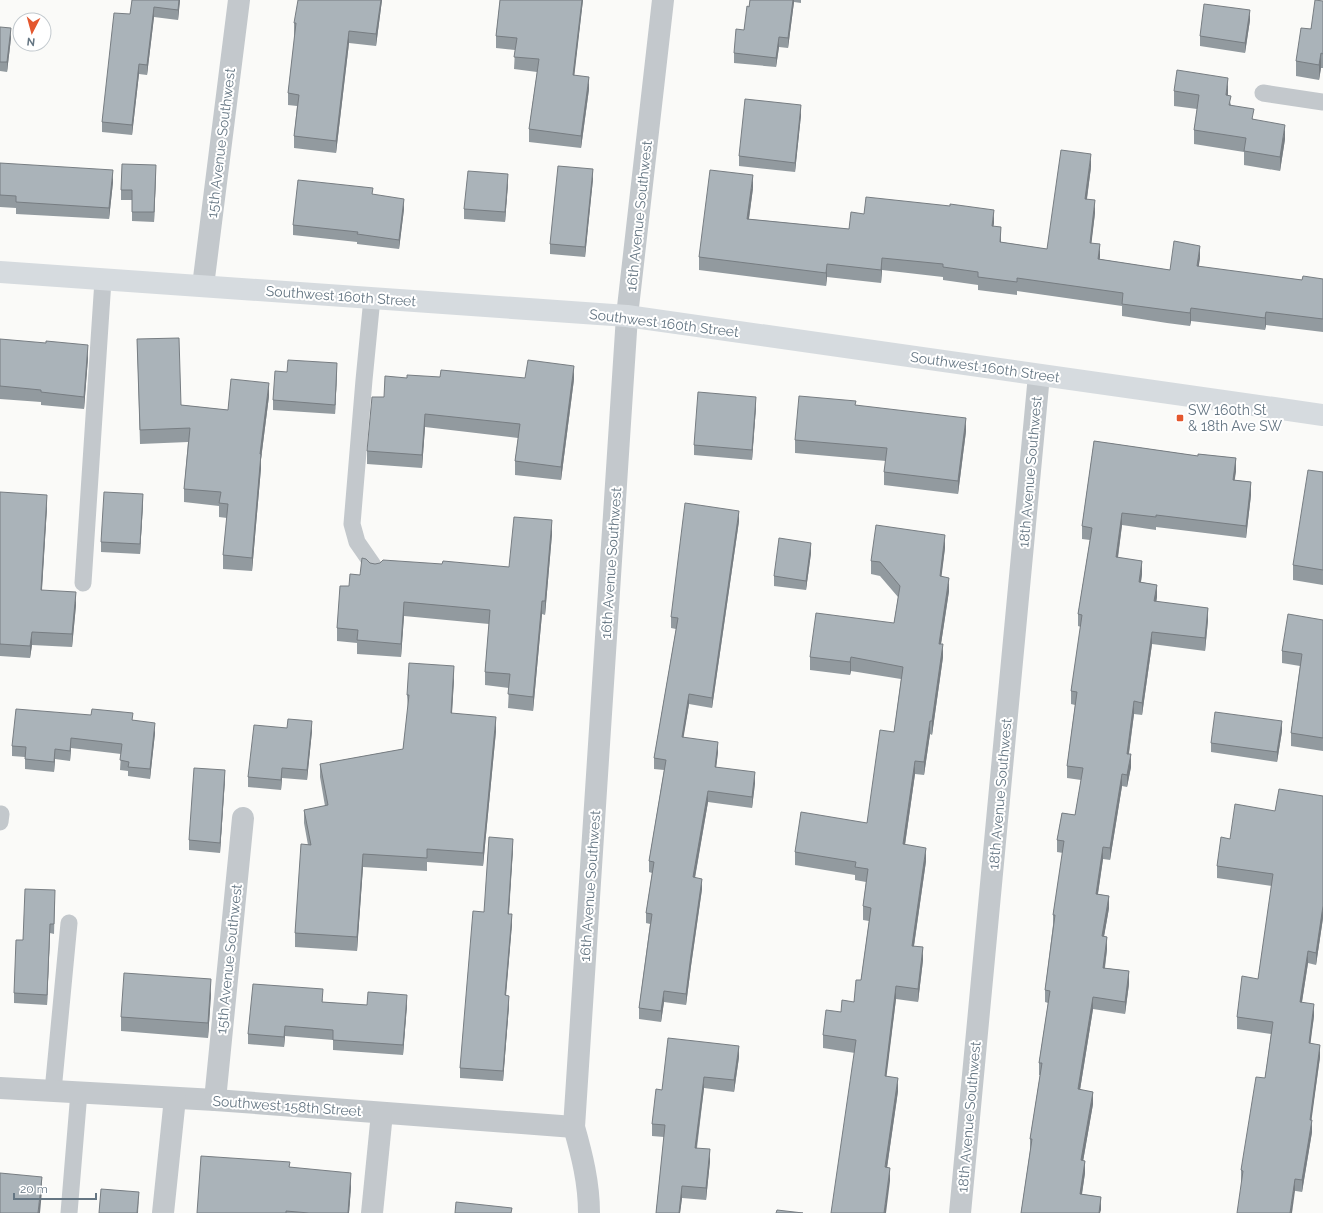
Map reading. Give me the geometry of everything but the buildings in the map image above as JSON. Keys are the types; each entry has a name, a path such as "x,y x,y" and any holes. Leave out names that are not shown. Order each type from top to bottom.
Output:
{"street":[{"name":"15th Avenue Southwest","path":"203,286 239,0"},
{"name":"16th Avenue Southwest","path":"589,1213 589,1195 584,1166 574,1127 627,316 663,0"},
{"name":"Southwest 160th Street","path":"0,272 627,316 1323,415"},
{"name":"18th Avenue Southwest","path":"960,1213 1039,375"},
{"name":"15th Avenue Southwest","path":"215,1100 243,818"},
{"name":"Southwest 158th Street","path":"0,1090 79,1092 215,1100 574,1127"},
{"path":"164,1213 175,1098"},
{"path":"372,1213 382,1113"}],"lane":[{"path":"1263,93 1323,102"},
{"path":"83,583 103,280"},
{"path":"372,298 352,524 357,542 375,568"},
{"path":"54,1091 69,923"},
{"path":"69,1213 79,1092"}],"place":[{"name":"SW 160th St & 18th Ave SW","path":"1180,418"}]}
